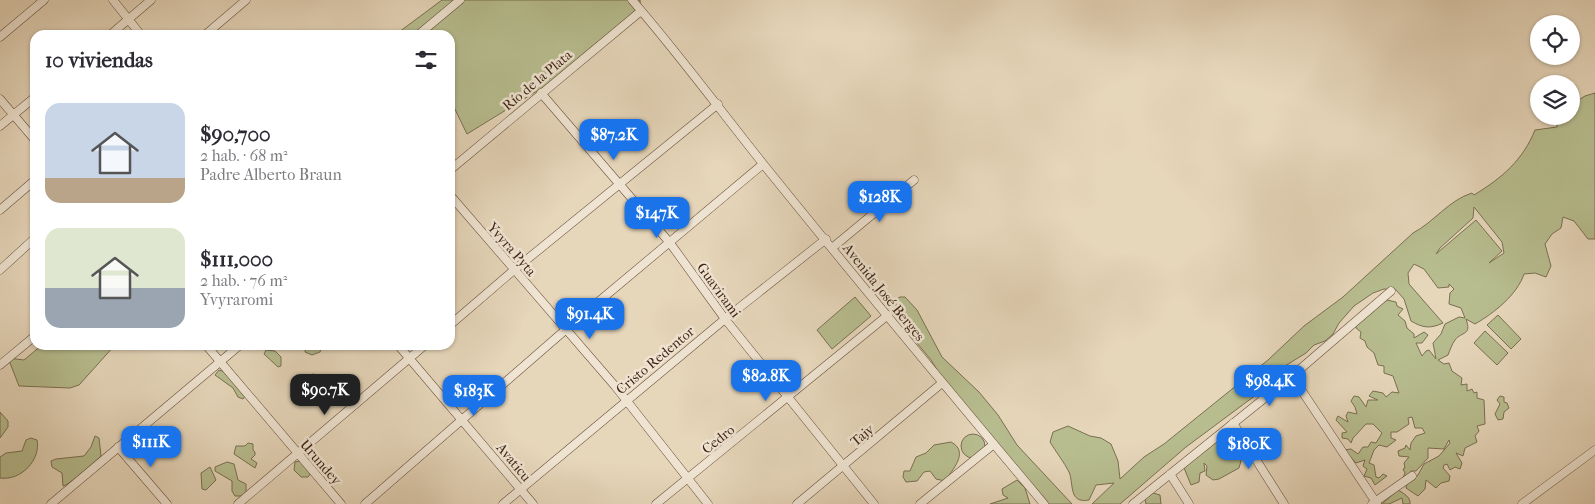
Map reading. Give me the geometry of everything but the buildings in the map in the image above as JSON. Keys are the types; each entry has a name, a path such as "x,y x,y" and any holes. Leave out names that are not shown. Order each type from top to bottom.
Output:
{"street":[{"path":"0,38 44,0"},
{"path":"113,0 137,30"},
{"path":"116,30 151,0"},
{"path":"211,30 246,0"},
{"path":"424,30 460,0"},
{"name":"Avenida José Berges","path":"632,0 942,383 1044,504"},
{"name":"Río de la Plata","path":"455,166 641,11"},
{"name":"Guavirami","path":"541,93 670,244 725,319 874,504"},
{"path":"0,99 30,134"},
{"path":"0,126 30,101"},
{"path":"455,321 514,270 718,104"},
{"path":"365,504 566,330 764,164"},
{"path":"832,248 914,180"},
{"path":"0,210 30,184"},
{"name":"Yvyra Pyta","path":"455,201 626,401 708,504"},
{"name":"Cristo Redentor","path":"503,504 725,319 826,239"},
{"path":"0,270 30,243"},
{"path":"1133,504 1292,376 1391,291"},
{"name":"Cedro","path":"656,504 788,399 888,315"},
{"path":"0,365 30,340"},
{"name":"Urundey","path":"210,350 341,504"},
{"path":"51,504 234,350"},
{"name":"Avaticu","path":"402,350 533,504"},
{"path":"238,504 419,350"},
{"path":"1292,376 1374,503 1412,476"},
{"name":"Tajy","path":"797,504 844,467 942,383"},
{"path":"1233,424 1284,504"},
{"path":"920,504 994,444"},
{"path":"118,447 166,504"},
{"path":"1522,504 1595,450"},
{"path":"1170,474 1190,504"}],"green space":[{"path":"442,0 640,0 641,11 563,75 467,134 455,109 455,30 402,30"},
{"path":"1595,93 1595,239 1588,239 1574,221 1563,217 1561,228 1552,234 1545,244 1551,266 1546,277 1535,273 1524,274 1516,289 1497,309 1475,324 1466,319 1468,324 1467,331 1455,340 1448,355 1438,360 1444,364 1449,363 1452,371 1462,378 1461,385 1467,384 1467,391 1472,389 1474,393 1477,392 1477,398 1484,400 1485,424 1477,426 1479,431 1475,436 1477,442 1465,448 1463,456 1456,453 1462,463 1460,469 1455,467 1450,470 1447,464 1444,465 1443,468 1450,476 1449,481 1441,483 1436,488 1426,480 1425,489 1418,496 1406,488 1407,484 1418,475 1424,464 1439,456 1450,443 1449,440 1444,449 1428,448 1428,458 1416,471 1411,471 1409,476 1403,478 1405,473 1403,469 1405,468 1404,463 1409,457 1399,456 1398,451 1405,448 1406,445 1410,450 1411,443 1416,436 1425,433 1422,428 1415,428 1412,417 1408,418 1409,424 1397,432 1391,432 1391,438 1396,440 1387,447 1379,445 1374,450 1369,463 1374,465 1376,477 1379,478 1383,474 1387,476 1375,485 1371,478 1364,476 1367,469 1363,466 1365,460 1356,463 1344,450 1351,449 1358,454 1363,447 1368,447 1371,442 1376,443 1382,433 1373,424 1366,424 1353,438 1351,443 1348,439 1342,438 1342,433 1347,432 1336,420 1338,416 1348,422 1346,416 1348,412 1357,414 1351,401 1354,396 1359,397 1366,407 1368,400 1378,400 1369,396 1373,391 1383,393 1386,397 1392,392 1399,393 1393,376 1384,373 1384,366 1378,365 1374,353 1367,347 1365,341 1360,338 1361,332 1356,328 1354,318 1358,315 1368,316 1369,312 1387,300 1396,302 1397,306 1403,309 1398,315 1405,321 1407,328 1414,334 1414,338 1424,332 1428,335 1422,343 1416,343 1422,356 1429,350 1436,359 1433,343 1441,334 1445,324 1459,317 1465,318 1461,308 1449,304 1450,293 1454,289 1449,284 1449,287 1438,288 1424,269 1414,264 1408,273 1409,284 1443,323 1427,327 1411,321 1404,299 1396,290 1384,289 1373,293 1354,306 1339,323 1333,334 1325,341 1314,345 1306,353 1277,371 1272,381 1264,389 1186,447 1120,504 1092,504 1114,483 1096,485 1089,500 1078,499 1075,496 1069,472 1050,442 1053,432 1068,426 1090,436 1101,438 1111,444 1118,461 1120,479 1144,457 1164,444 1268,360 1304,326 1343,297 1413,233 1456,201 1472,193 1474,195 1494,182 1518,159 1535,130 1557,127 1557,125 1580,125 1580,99","holes":["1474,207 1502,242 1504,253 1489,263 1502,251 1476,220 1436,254 1440,248 1473,218"]},
{"path":"855,297 871,316 832,349 817,330"},
{"path":"905,297 917,310 942,357 979,392 998,415 1017,445 1072,504 1044,504 949,389 931,360 912,337 896,306 895,300"},
{"path":"1498,315 1521,339 1511,349 1487,325"},
{"path":"1485,331 1508,353 1497,365 1474,343"},
{"path":"36,350 110,350 79,385 70,388 19,386 8,358 24,360"},
{"path":"266,350 275,351 281,357 281,366 278,367 264,354"},
{"path":"305,350 321,350 312,355 305,352"},
{"path":"219,370 225,372 245,396 243,399 238,397 233,388 215,375"},
{"path":"314,374 320,379 321,384 314,388 303,379 304,376"},
{"path":"1500,396 1504,397 1504,402 1507,403 1509,408 1504,412 1503,419 1498,420 1495,414 1500,404 1497,400"},
{"path":"0,412 8,421 8,427 0,438"},
{"path":"1237,424 1249,454 1242,457 1239,468 1219,479 1213,480 1206,475 1207,466 1204,463 1205,471 1200,473 1199,482 1191,485 1182,463 1199,451 1205,451"},
{"path":"973,434 981,438 985,446 981,454 973,458 965,454 961,446 965,438"},
{"path":"95,436 99,438 101,456 76,478 63,486 62,473 52,467 51,461 84,456 91,447"},
{"path":"31,438 37,440 36,455 33,462 22,473 8,478 0,478 0,457 6,453 22,451 26,440"},
{"path":"951,442 959,451 959,456 958,461 945,481 936,479 930,471 924,472 917,481 906,482 903,477 904,471 910,471 916,457 926,453 934,445"},
{"path":"248,443 253,444 255,455 251,459 257,463 255,468 234,454 236,446 245,446"},
{"path":"300,461 311,473 308,477 301,477 294,470 295,462"},
{"path":"227,462 234,464 238,480 246,484 246,492 242,496 235,496 232,491 232,481 215,471 215,467"},
{"path":"210,467 216,480 206,490 202,489 201,473"},
{"path":"1017,480 1025,488 1030,504 990,504 1008,498 1003,495 1002,489"},
{"path":"1398,490 1408,497 1410,504 1403,504 1402,498 1389,504 1375,504 1383,503"},
{"path":"1153,493 1160,495 1161,504 1146,504 1145,499"}]}
